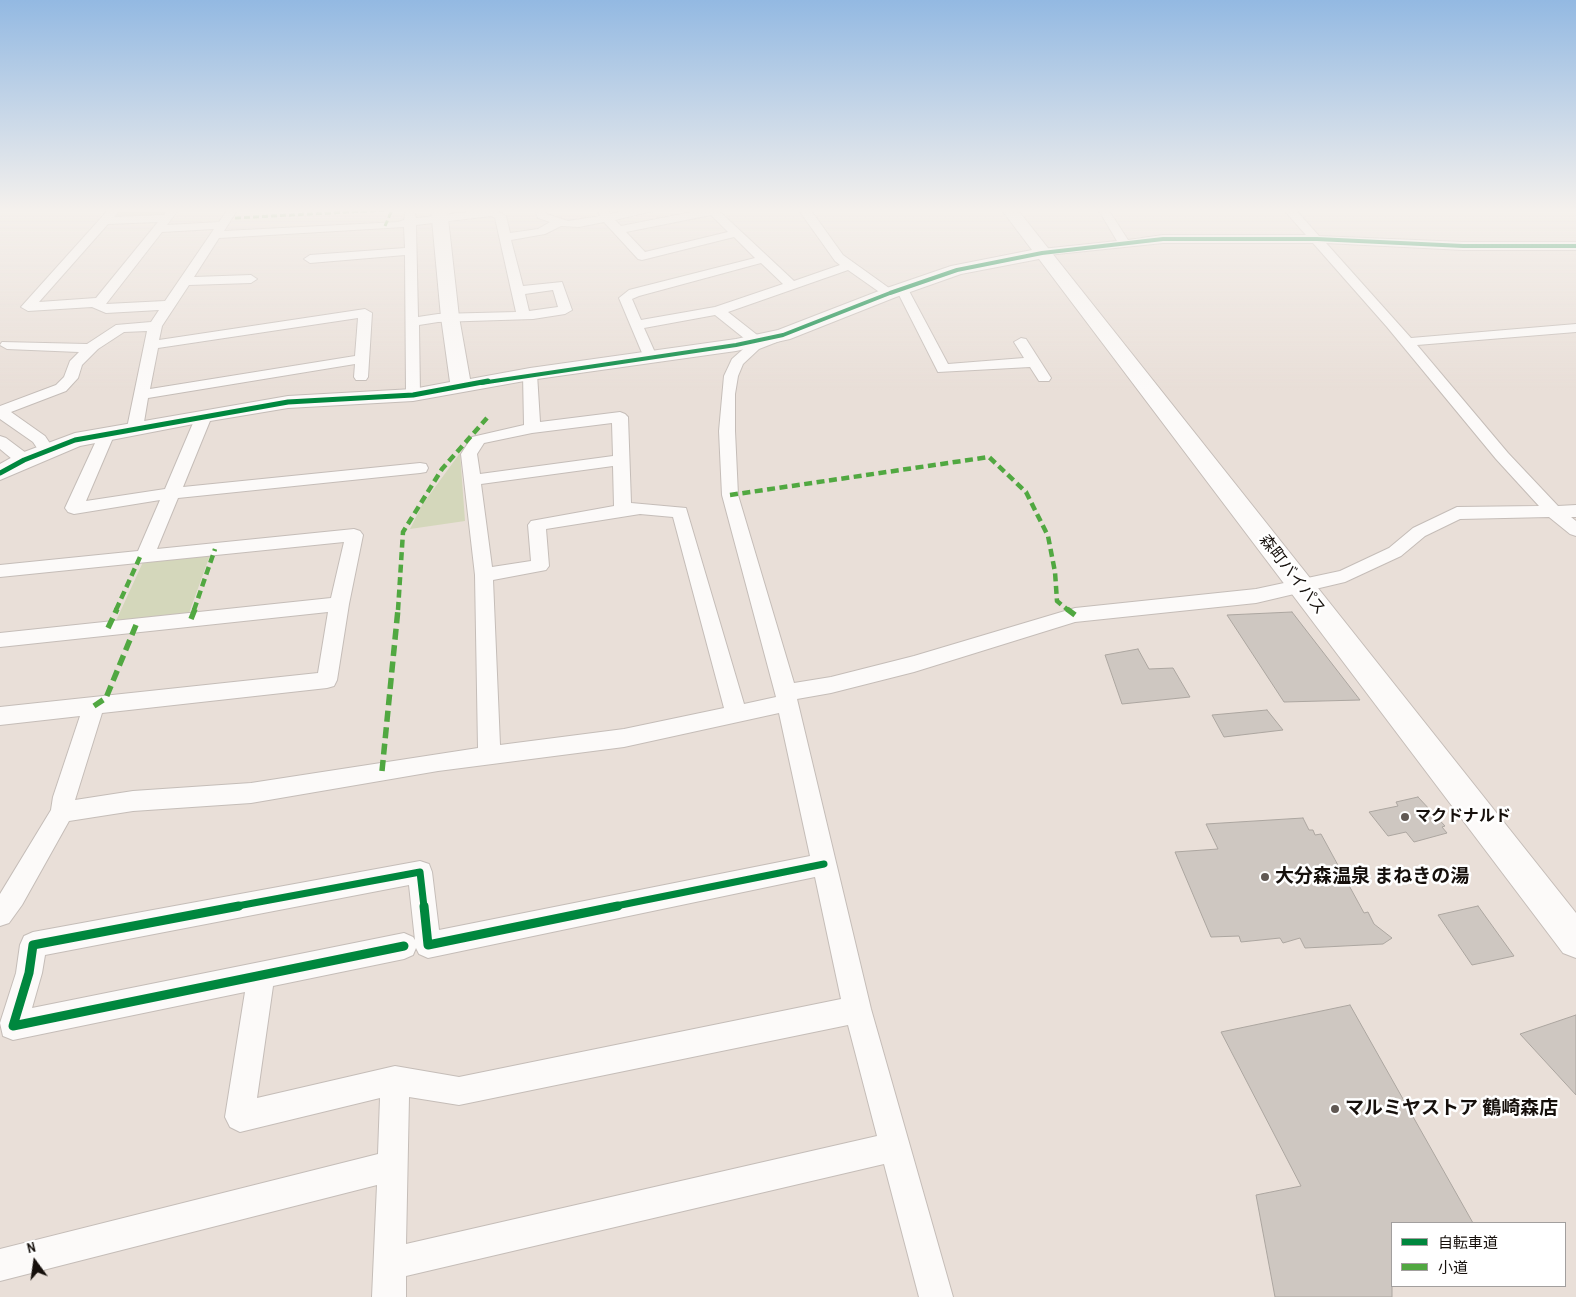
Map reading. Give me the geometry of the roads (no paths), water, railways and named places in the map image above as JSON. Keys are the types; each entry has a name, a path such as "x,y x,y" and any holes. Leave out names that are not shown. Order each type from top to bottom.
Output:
{"street":[{"path":"61,270 28,307 100,302"},
{"path":"126,270 98,305 106,309 169,305"},
{"path":"135,428 155,326 193,270"},
{"path":"411,270 413,394"},
{"path":"445,270 461,386"},
{"path":"512,270 523,315"},
{"path":"650,357 625,298 725,270"},
{"path":"775,270 792,286"},
{"path":"636,325 718,311 838,270"},
{"path":"855,270 896,291 943,369 1034,362"},
{"path":"936,1297 893,1147 857,1009 787,698 730,494 727,439 728,394 737,362 754,346 896,291 959,270"},
{"name":"森町バイパス","path":"1055,270 1576,942"},
{"path":"1343,270 1408,342 1502,456 1554,512 1576,530"},
{"path":"185,282 251,279"},
{"path":"412,322 450,317 523,315 565,310 558,285 517,291"},
{"path":"718,311 756,341"},
{"path":"151,345 365,313 361,377"},
{"path":"0,411 61,388 71,378 75,364 91,348 121,328 155,326"},
{"path":"1408,342 1576,328"},
{"path":"0,473 24,460 75,440 106,433 288,402 413,394 530,374 756,341 783,335"},
{"path":"1021,342 1044,378"},
{"path":"7,345 91,348"},
{"path":"142,395 362,359"},
{"path":"530,374 532,428"},
{"path":"0,411 39,438 47,451"},
{"path":"145,556 204,416"},
{"path":"489,755 484,575 469,454 478,440 532,428 620,417 623,510"},
{"path":"106,433 74,508 172,493 420,468"},
{"path":"0,441 24,460"},
{"path":"472,480 622,460"},
{"path":"484,575 540,566 537,525 640,508 680,512 736,714"},
{"path":"62,812 133,801 251,793 489,755 624,738 736,714 831,685 914,664 1075,615 1256,596 1345,576 1395,552 1419,532 1456,513 1576,512"},
{"path":"0,571 354,535 339,604 327,680 0,716"},
{"path":"0,640 339,604"},
{"path":"0,914 13,897 62,812 64,797 94,706"},
{"path":"404,946 13,1026 29,973 33,945 420,872 428,945 824,864"},
{"path":"261,975 240,1118 395,1080 459,1091 857,1009"},
{"path":"389,1297 395,1080"},
{"path":"390,1264 893,1147"},
{"path":"0,1265 392,1166"}],"place":[{"name":"マクドナルド","path":"1405,817"},
{"name":"大分森温泉 まねきの湯","path":"1265,877"},
{"name":"マルミヤストア 鶴崎森店","path":"1335,1109"}]}
